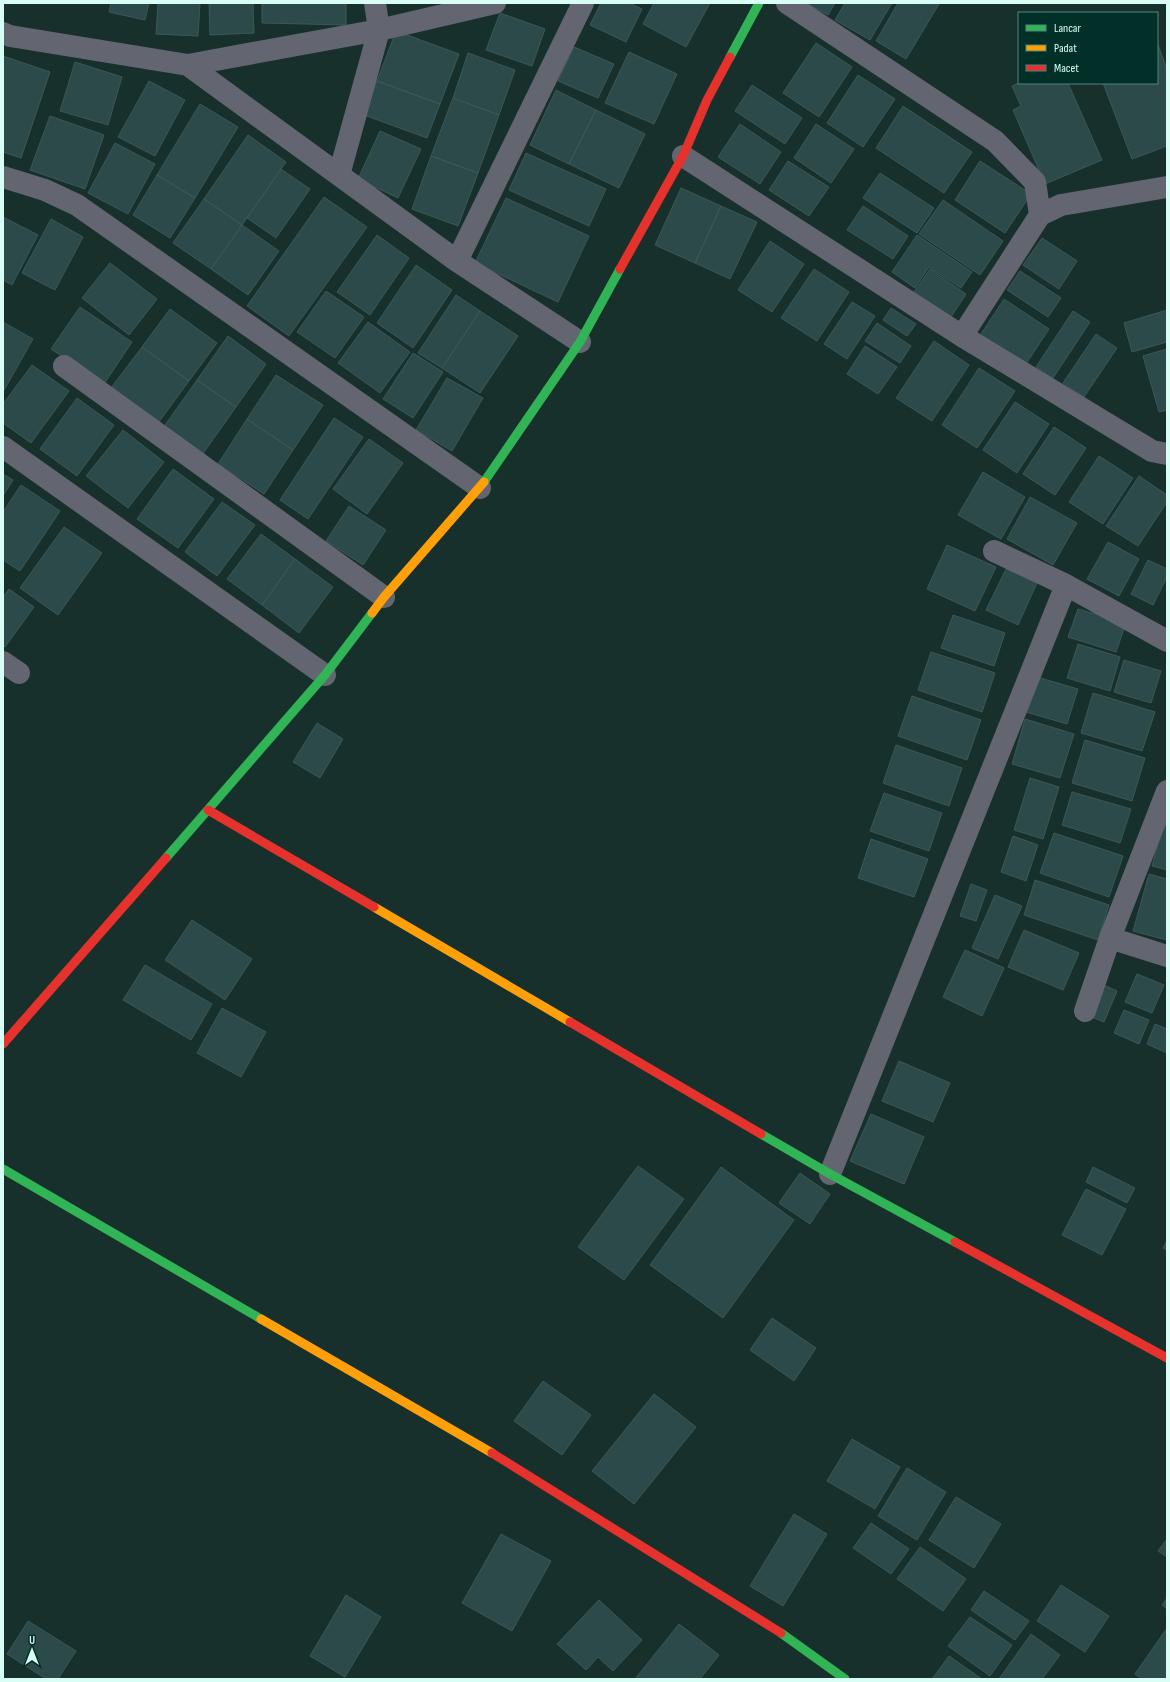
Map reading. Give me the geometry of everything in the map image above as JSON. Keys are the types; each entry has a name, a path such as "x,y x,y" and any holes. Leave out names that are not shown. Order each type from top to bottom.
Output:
{"street":[{"path":"339,175 379,30 375,3"},
{"path":"3,33 10,36 188,65 379,30 495,3"},
{"path":"457,261 582,3"},
{"path":"3,1044 325,675 384,597 480,488 580,342 683,156 707,100 759,3"},
{"path":"787,3 995,141 1034,182 1040,215"},
{"path":"188,65 457,261 580,342"},
{"path":"683,156 962,336 1152,451 1167,454"},
{"path":"3,177 45,190 77,205 480,488"},
{"path":"962,336 1040,215 1061,205 1167,187"},
{"path":"64,366 384,597"},
{"path":"3,447 325,675"},
{"path":"994,551 1066,585 1167,641"},
{"path":"830,1174 1066,585"},
{"path":"1085,1011 1110,938 1167,791"},
{"path":"208,810 830,1174 1167,1358"},
{"path":"1110,938 1167,956"},
{"path":"3,1169 516,1467 771,1625 845,1679"}],"building":[{"path":"111,3 149,3 145,20 109,12"},
{"path":"158,3 200,3 198,36 156,34"},
{"path":"209,3 253,3 254,33 210,35"},
{"path":"262,3 346,3 346,25 262,23"},
{"path":"601,3 629,3 642,9 626,42 590,25"},
{"path":"654,3 710,3 686,47 643,24"},
{"path":"806,3 835,3 828,15"},
{"path":"845,3 892,3 870,40 835,20"},
{"path":"898,3 939,4 906,59 876,41"},
{"path":"500,13 545,29 532,66 486,50"},
{"path":"396,31 459,54 440,104 377,81"},
{"path":"816,43 852,67 819,117 783,93"},
{"path":"1158,45 1167,69 1167,146 1132,159 1103,84 1158,84"},
{"path":"574,47 614,64 598,98 558,81"},
{"path":"629,52 677,74 654,124 605,103"},
{"path":"468,53 515,70 499,115 453,98"},
{"path":"3,56 50,72 21,158 3,152"},
{"path":"75,62 122,77 108,125 60,111"},
{"path":"858,75 895,99 863,147 827,123"},
{"path":"149,81 185,100 155,156 118,137"},
{"path":"377,81 440,104 427,138 364,115"},
{"path":"1018,83 1068,84 1102,160 1045,184 1013,110 1021,106 1012,86"},
{"path":"752,85 802,118 785,144 735,111"},
{"path":"556,90 596,110 569,164 530,145"},
{"path":"453,98 499,115 478,173 431,156"},
{"path":"200,104 238,127 195,198 157,175"},
{"path":"903,106 972,152 944,193 876,148"},
{"path":"596,110 645,134 619,188 569,164"},
{"path":"50,116 104,135 85,189 30,170"},
{"path":"740,124 781,152 760,184 718,157"},
{"path":"816,124 854,149 831,183 794,158"},
{"path":"380,131 421,149 398,198 358,179"},
{"path":"248,135 286,162 242,225 204,199"},
{"path":"115,143 155,164 128,214 88,193"},
{"path":"526,153 606,189 589,226 509,190"},
{"path":"431,156 478,173 458,226 412,209"},
{"path":"788,161 829,187 809,216 769,190"},
{"path":"980,161 1031,194 1005,233 955,200"},
{"path":"281,169 310,189 276,238 247,218"},
{"path":"880,173 934,208 917,233 863,198"},
{"path":"157,175 195,198 170,238 133,215"},
{"path":"681,188 721,206 695,263 655,245"},
{"path":"324,197 367,227 289,336 247,306"},
{"path":"506,198 589,236 558,302 475,263"},
{"path":"204,199 242,225 211,269 173,243"},
{"path":"943,200 1003,241 980,275 919,234"},
{"path":"721,206 757,222 730,279 695,263"},
{"path":"863,206 908,236 893,259 847,230"},
{"path":"3,217 38,235 12,285 3,280"},
{"path":"51,219 83,237 55,290 22,273"},
{"path":"242,225 279,251 248,295 211,269"},
{"path":"377,235 409,258 370,315 337,292"},
{"path":"917,235 972,272 961,288 929,267 915,288 892,272"},
{"path":"1042,238 1077,261 1059,289 1023,265"},
{"path":"770,241 804,264 772,312 738,290"},
{"path":"110,263 157,299 129,335 82,298"},
{"path":"416,265 452,290 413,348 377,323"},
{"path":"814,269 849,292 817,341 781,318"},
{"path":"930,269 966,294 949,320 912,295"},
{"path":"1020,271 1061,298 1048,317 1007,290"},
{"path":"326,291 364,317 335,358 297,332"},
{"path":"456,295 480,311 442,368 418,353"},
{"path":"1004,299 1049,329 1024,367 979,337"},
{"path":"852,302 875,316 847,359 824,344"},
{"path":"80,307 132,342 104,384 51,349"},
{"path":"891,308 916,324 907,336 883,320"},
{"path":"170,309 217,343 189,381 142,347"},
{"path":"1167,310 1167,342 1132,352 1124,323"},
{"path":"480,311 518,336 480,393 442,368"},
{"path":"1073,311 1090,322 1053,378 1036,367"},
{"path":"3,322 33,339 3,392"},
{"path":"368,322 410,352 380,393 338,363"},
{"path":"877,323 911,346 900,363 865,341"},
{"path":"1096,334 1117,348 1084,397 1063,383"},
{"path":"228,336 266,364 236,407 197,380"},
{"path":"934,341 969,365 932,421 896,398"},
{"path":"865,346 897,367 878,394 847,374"},
{"path":"142,347 189,381 158,423 111,388"},
{"path":"1167,349 1167,410 1159,412 1143,356"},
{"path":"413,353 443,372 413,418 383,399"},
{"path":"32,365 69,391 31,443 3,423 3,404"},
{"path":"979,368 1015,391 977,448 942,425"},
{"path":"276,375 323,405 293,450 247,419"},
{"path":"447,378 483,398 452,451 416,430"},
{"path":"197,380 236,407 202,455 163,428"},
{"path":"77,398 114,425 77,476 40,449"},
{"path":"1015,402 1049,424 1017,473 983,450"},
{"path":"334,418 363,437 308,519 280,500"},
{"path":"247,419 293,450 264,494 218,464"},
{"path":"1054,427 1086,448 1055,495 1023,474"},
{"path":"123,430 164,462 128,508 86,476"},
{"path":"369,439 403,463 367,514 333,489"},
{"path":"1099,456 1133,478 1103,524 1069,502"},
{"path":"173,469 214,499 178,548 137,519"},
{"path":"983,472 1025,497 1001,539 958,515"},
{"path":"3,474 13,480 3,496"},
{"path":"1139,476 1167,495 1167,502 1138,546 1106,526"},
{"path":"21,485 60,511 20,571 3,560 3,512"},
{"path":"1030,497 1077,523 1053,565 1007,539"},
{"path":"222,502 255,525 217,576 185,552"},
{"path":"349,506 386,530 363,565 326,541"},
{"path":"64,527 102,553 58,615 20,588"},
{"path":"261,534 295,559 262,605 227,579"},
{"path":"1108,542 1139,559 1119,596 1087,579"},
{"path":"947,545 996,567 975,611 927,589"},
{"path":"295,559 333,587 299,633 262,605"},
{"path":"1148,560 1167,569 1167,577 1153,605 1131,594"},
{"path":"1006,569 1037,583 1018,625 986,610"},
{"path":"9,589 34,607 5,647 3,645 3,597"},
{"path":"1078,609 1126,623 1116,652 1068,637"},
{"path":"953,615 1005,633 994,666 941,648"},
{"path":"1078,644 1120,657 1110,691 1067,678"},
{"path":"931,652 995,673 982,712 918,690"},
{"path":"1124,660 1161,671 1151,703 1114,692"},
{"path":"1037,677 1078,689 1067,724 1026,712"},
{"path":"1093,693 1155,712 1142,751 1081,733"},
{"path":"912,696 981,720 967,760 898,736"},
{"path":"1025,719 1074,734 1060,778 1012,764"},
{"path":"317,723 343,739 320,778 293,762"},
{"path":"1085,740 1145,758 1132,801 1072,783"},
{"path":"896,745 962,768 949,806 883,783"},
{"path":"1030,778 1059,787 1043,839 1014,830"},
{"path":"1072,792 1131,809 1120,843 1062,825"},
{"path":"884,793 942,813 929,851 870,831"},
{"path":"1166,814 1167,815 1167,870 1152,866"},
{"path":"1054,833 1123,856 1109,897 1040,873"},
{"path":"1013,836 1038,845 1026,881 1001,872"},
{"path":"871,839 928,859 914,897 858,878"},
{"path":"1149,874 1167,879 1167,940 1133,931"},
{"path":"1035,880 1109,905 1098,940 1024,915"},
{"path":"971,884 987,890 976,921 960,916"},
{"path":"995,895 1022,906 998,959 972,948"},
{"path":"192,920 252,959 225,1000 165,960"},
{"path":"1024,930 1079,953 1063,990 1008,967"},
{"path":"965,950 1004,968 982,1016 943,997"},
{"path":"145,965 212,1004 191,1040 123,1000"},
{"path":"1137,974 1164,985 1152,1013 1125,1002"},
{"path":"1102,984 1117,991 1104,1022 1089,1016"},
{"path":"222,1008 266,1032 241,1077 197,1053"},
{"path":"1124,1010 1149,1020 1139,1044 1114,1033"},
{"path":"1155,1024 1167,1029 1167,1053 1147,1044"},
{"path":"899,1061 950,1083 933,1122 882,1101"},
{"path":"871,1114 924,1137 904,1184 850,1161"},
{"path":"638,1166 684,1199 624,1280 578,1247"},
{"path":"721,1167 794,1220 723,1318 650,1265"},
{"path":"1093,1167 1135,1188 1127,1203 1086,1182"},
{"path":"800,1173 830,1194 810,1224 779,1203"},
{"path":"1086,1189 1126,1209 1102,1255 1062,1235"},
{"path":"1167,1241 1167,1250 1163,1248"},
{"path":"772,1318 816,1348 794,1381 750,1350"},
{"path":"543,1381 591,1415 562,1455 514,1421"},
{"path":"654,1394 696,1427 634,1504 592,1471"},
{"path":"852,1439 900,1467 875,1509 827,1481"},
{"path":"907,1468 946,1492 917,1540 878,1516"},
{"path":"956,1497 1001,1524 974,1568 929,1540"},
{"path":"794,1514 827,1534 783,1606 750,1586"},
{"path":"871,1523 909,1549 891,1574 853,1548"},
{"path":"501,1534 551,1561 512,1631 462,1603"},
{"path":"1167,1539 1167,1557 1158,1551"},
{"path":"920,1547 966,1579 943,1611 897,1579"},
{"path":"1061,1585 1109,1616 1085,1652 1037,1621"},
{"path":"984,1591 1029,1621 1015,1640 971,1610"},
{"path":"346,1595 381,1617 345,1677 310,1656"},
{"path":"1167,1598 1167,1609 1162,1605"},
{"path":"599,1600 642,1640 613,1671 598,1657 586,1670 557,1644"},
{"path":"970,1617 1012,1645 990,1676 948,1646"},
{"path":"28,1621 76,1651 58,1679 46,1679 7,1654"},
{"path":"679,1624 719,1655 700,1679 635,1679"},
{"path":"1167,1628 1167,1675 1165,1679 1142,1679 1135,1674"},
{"path":"1031,1634 1060,1655 1042,1679 999,1679"},
{"path":"949,1656 982,1679 932,1679"}],"traffic: fast":[{"path":"730,57 759,3"},
{"path":"484,482 580,342 620,269"},
{"path":"166,858 325,675 372,613"},
{"path":"761,1134 830,1174 955,1242"},
{"path":"3,1169 261,1319"},
{"path":"781,1633 845,1679"}],"traffic: slow":[{"path":"372,613 384,597 484,482"},
{"path":"374,907 570,1022"},
{"path":"261,1319 492,1453"}],"traffic: jam":[{"path":"620,269 683,156 707,100 730,57"},
{"path":"208,810 374,907"},
{"path":"3,1044 166,858"},
{"path":"570,1022 761,1134"},
{"path":"955,1242 1167,1358"},
{"path":"492,1453 781,1633"}]}
